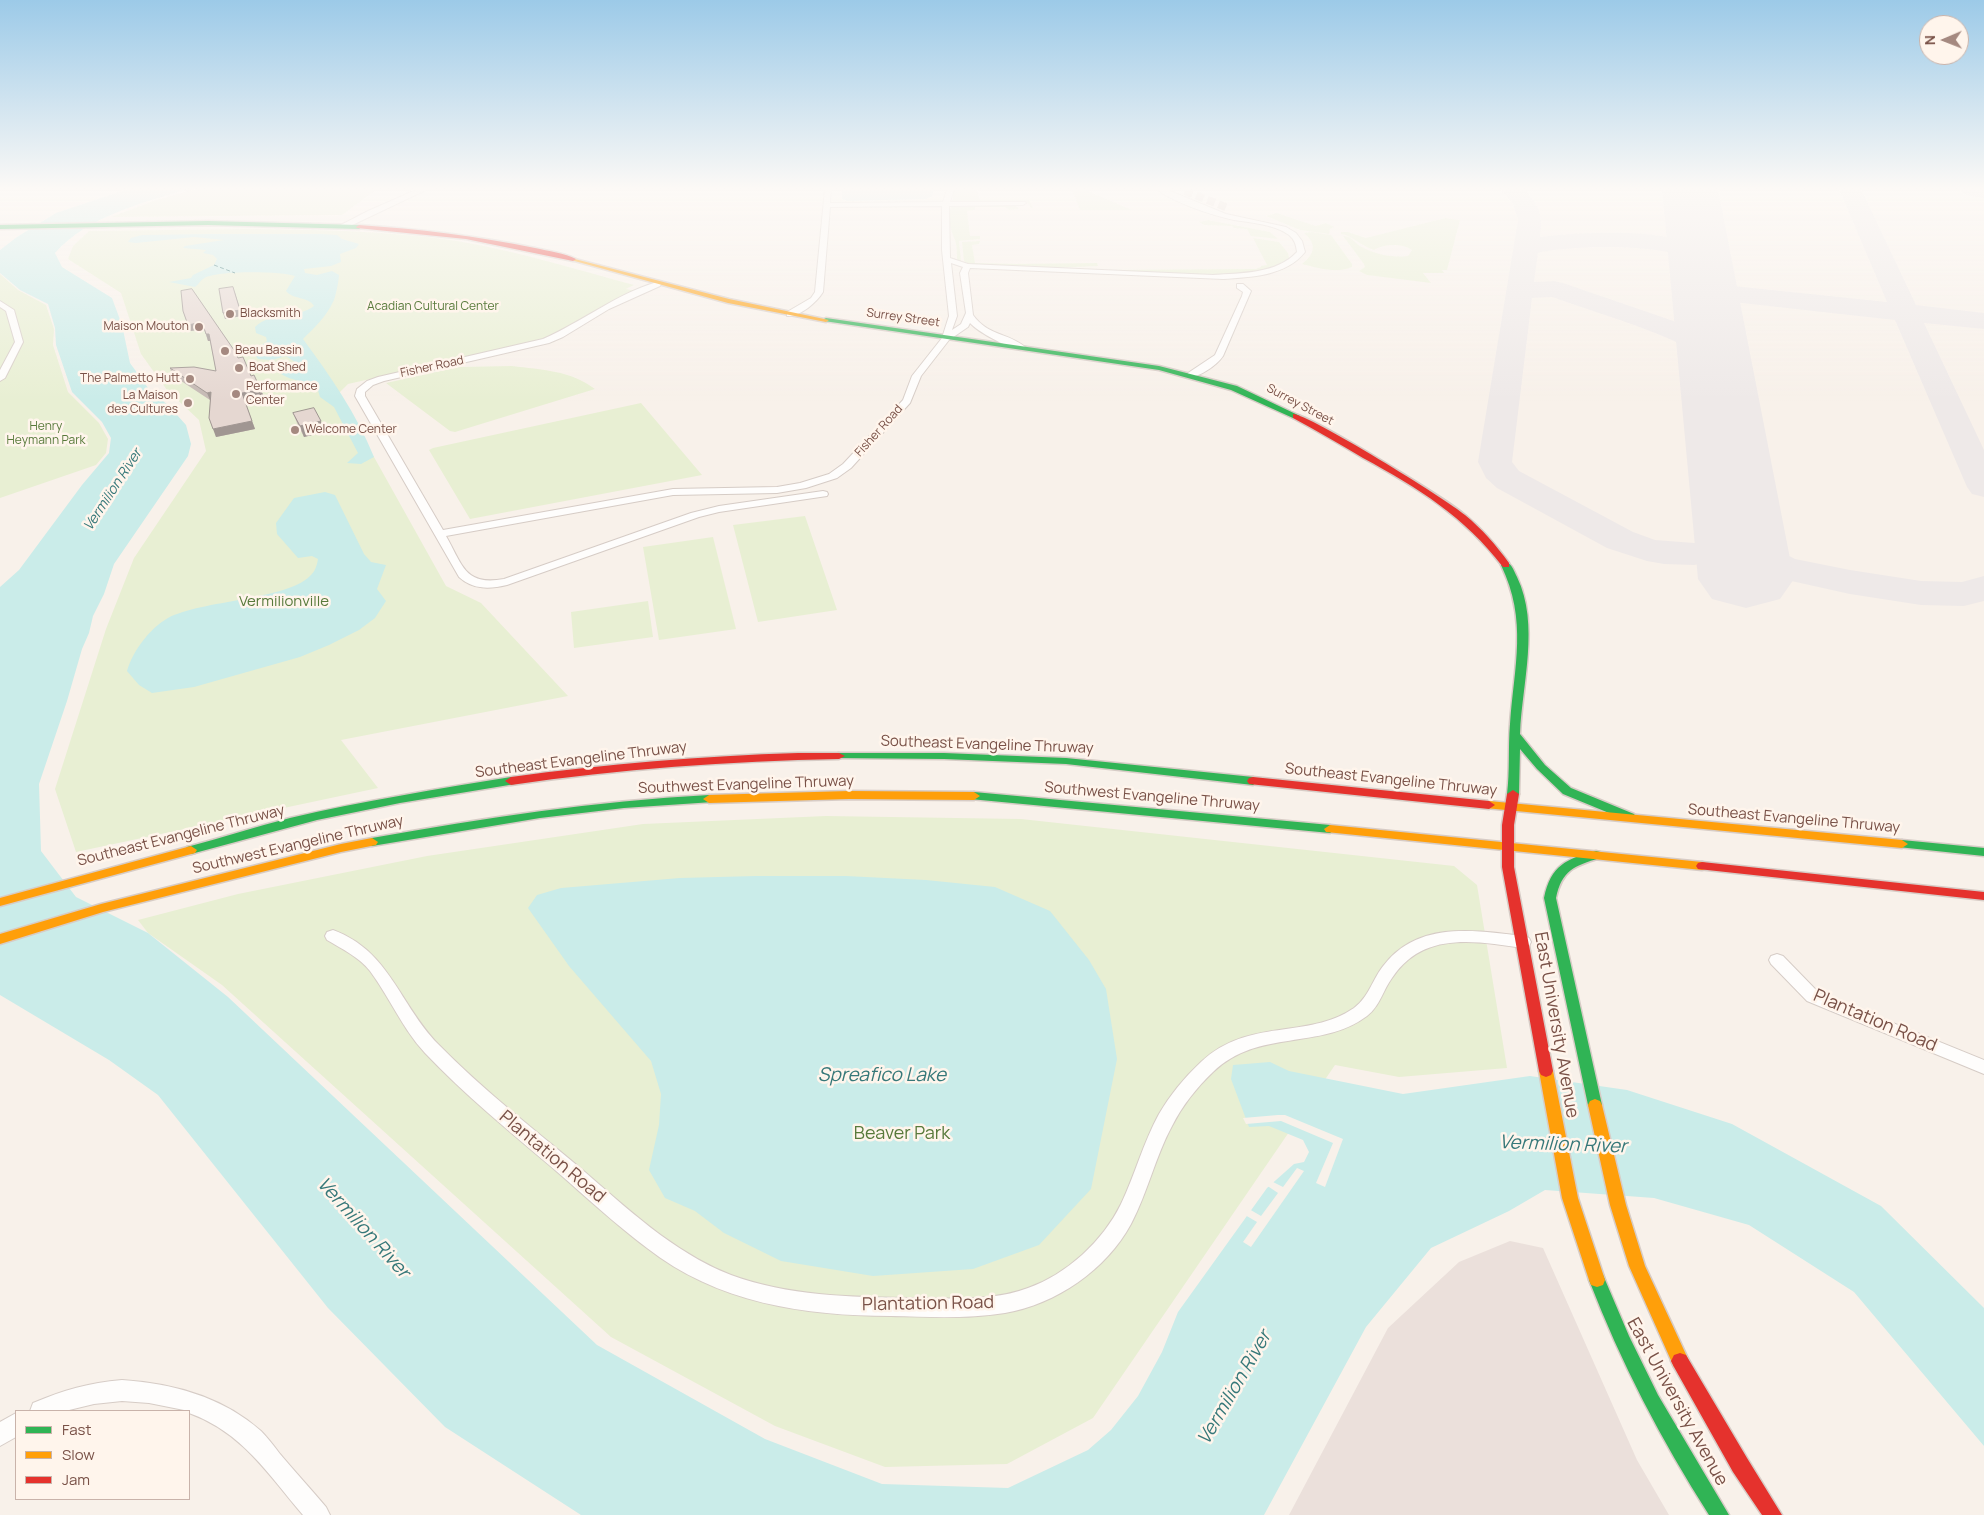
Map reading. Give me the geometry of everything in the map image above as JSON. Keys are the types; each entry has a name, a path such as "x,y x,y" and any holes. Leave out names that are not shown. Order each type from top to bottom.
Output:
{"main road":[{"name":"Surrey Street","path":"569,260 720,300 790,314 946,338 1124,361 1191,375 1239,390 1263,400 1393,471 1438,499 1464,519 1487,542 1511,574 1522,609 1523,631 1515,735 1514,786 1510,807"},
{"path":"1515,735 1541,767 1567,790 1636,819"},
{"name":"Southeast Evangeline Thruway","path":"0,902 72,880 252,832 366,806 472,787 621,768 812,756 992,757 1066,761 1510,807 1984,852"},
{"name":"Southwest Evangeline Thruway","path":"0,938 101,908 340,848 516,818 662,801 849,795 972,796 1506,846"},
{"name":"East University Avenue","path":"1510,807 1506,846 1508,868 1570,1198 1584,1246 1606,1307 1633,1367 1664,1424 1720,1515"},
{"path":"1506,846 1984,896"},
{"name":"East University Avenue","path":"1596,855 1570,862 1558,872 1552,884 1550,898 1618,1205 1637,1266 1682,1366 1709,1415 1773,1515"}],"street":[{"path":"790,314 814,300 819,292 822,260"},
{"path":"946,338 946,333 954,316 947,260"},
{"path":"951,260 967,266 1204,277 1248,275 1283,266 1295,260"},
{"path":"967,266 964,273 970,316 983,330 1021,348"},
{"name":"Fisher Road","path":"657,284 613,303 560,336 546,341 381,379 362,388 360,396 466,579 478,584 493,585 507,582 695,515 718,509 822,494 813,483"},
{"path":"1191,375 1215,361 1219,356 1246,296 1247,291 1240,286"},
{"path":"0,303 10,310 20,342 0,378"},
{"path":"946,338 961,330 970,316"},
{"name":"Fisher Road","path":"441,534 672,492 777,490 813,483 833,476 847,466 906,401 917,376 946,338"},
{"name":"Plantation Road","path":"333,936 365,956 375,966 405,1016 429,1046 483,1098 656,1244 683,1261 730,1284 766,1295 809,1303 873,1307 947,1307 996,1304 1031,1296 1064,1280 1087,1262 1110,1238 1126,1214 1161,1128 1183,1093 1212,1062 1234,1046 1253,1038 1320,1029 1344,1022 1372,1001 1386,973 1408,950 1414,947 1446,938 1475,936 1523,942"},
{"name":"Plantation Road","path":"1777,960 1813,997 1984,1067"},
{"path":"42,1410 86,1394 107,1391 127,1390 166,1395 188,1402 224,1418 252,1438 318,1515"},
{"path":"0,1435 15,1425"}],"shaded area":[{"path":"1510,1241 1543,1248 1637,1460 1669,1515 1289,1515 1388,1328 1459,1262"}],"green space":[{"name":"Vermilionville","path":"69,260 540,260 634,285 626,289 636,291 601,307 575,324 544,340 348,384 340,392 344,426 374,457 446,586 481,603 568,696 341,740 378,788 76,852 55,789 106,629 134,558 206,451 199,420 167,390 141,354 121,293"},
{"path":"974,260 975,263 1015,264 1097,263 1098,266 1052,268 968,264 964,261"},
{"path":"1264,260 1286,260 1276,266 1241,274 1203,275 1104,270 1256,269 1267,265"},
{"path":"1306,260 1349,260 1352,267 1340,270 1321,269 1302,264"},
{"path":"1361,260 1450,260 1447,270 1442,270 1444,273 1423,273 1431,283 1367,275 1359,271 1365,267"},
{"name":"Henry Heymann Park","path":"0,274 18,290 46,305 54,329 53,345 68,392 99,423 108,439 106,453 96,465 0,498"},
{"path":"512,366 566,374 595,389 455,432 450,431 386,383 459,367"},
{"path":"641,403 702,475 470,519 429,450 433,448"},
{"path":"805,516 837,610 758,622 733,525"},
{"path":"713,537 736,629 659,640 643,547"},
{"path":"648,601 653,637 574,648 571,612"},
{"name":"Beaver Park","path":"826,816 1021,819 1454,866 1477,885 1507,1068 1399,1077 1335,1065 1093,1418 1007,1464 885,1467 775,1426 611,1337 222,985 148,933 138,920 238,894 427,856 643,824"}],"water":[{"name":"Vermilion River","path":"0,260 58,260 62,267 112,298 122,325 130,363 151,392 168,405 186,425 191,444 188,456 114,564 104,594 93,616 39,784 41,851 76,897 148,933 228,997 597,1345 765,1439 882,1484 1008,1488 1088,1450 1111,1430 1138,1396 1162,1352 1178,1312 1267,1188 1294,1164 1304,1162 1309,1152 1303,1140 1269,1126 1249,1127 1231,1079 1233,1065 1270,1062 1289,1071 1403,1094 1530,1076 1627,1090 1732,1124 1881,1206 1984,1308 1984,1446 1854,1292 1749,1225 1654,1198 1545,1190 1509,1211 1431,1248 1366,1327 1264,1515 581,1515 445,1427 328,1308 158,1095 109,1060 0,995 0,587 19,570 82,485 109,453 111,438 102,422 72,392 56,345 55,328 48,304 20,290 0,273"},
{"path":"217,260 341,260 341,262 331,266 304,269 305,273 317,275 332,271 339,275 335,298 327,313 303,339 342,396 359,425 374,457 361,464 347,463 358,453 334,407 320,397 317,387 281,374 295,362 286,356 272,360 258,359 253,352 267,341 266,337 256,333 255,327 261,322 300,313 314,306 308,301 292,296 286,291 295,276 263,272 220,274 203,279 195,287 169,282 191,278 193,275 214,265"},
{"path":"325,492 335,495 364,554 371,562 386,565 377,589 386,601 375,618 359,630 300,657 194,687 152,693 139,685 127,671 130,663 148,634 168,618 201,607 282,590 298,584 312,574 318,559 312,556 298,558 277,534 276,523 294,498"},
{"name":"Spreafico Lake","path":"846,876 926,880 995,887 1050,911 1089,960 1106,989 1117,1059 1091,1189 1039,1245 973,1269 873,1276 781,1261 724,1233 695,1211 665,1198 649,1170 659,1125 661,1094 651,1061 569,966 528,908 537,895 561,888 680,878"}],"pier":[{"path":"1285,1115 1343,1139 1325,1187 1316,1183 1333,1143 1281,1121 1246,1124 1243,1118"},
{"path":"1297,1168 1304,1171 1251,1247 1243,1242 1257,1222 1245,1215 1249,1209 1261,1216 1278,1193 1266,1185 1271,1181 1283,1187"}],"building":[{"path":"233,287 240,310 223,313 219,289"},
{"path":"192,289 238,358 243,357 251,376 254,375 261,390 242,393 252,421 213,429 209,418 211,392 207,393 170,368 194,367 216,371 209,334 206,334 202,322 188,325 183,311 181,291"},
{"path":"314,408 321,421 300,426 293,413"}],"ferry route":[{"path":"214,265 235,273"}],"taxiway":[{"path":"1524,260 1495,462 1498,470 1509,481 1620,540 1647,550 1664,553 1694,554 1742,546 1783,568 1850,582 1921,593 1964,594 1984,588"},
{"path":"1882,260 1906,313"},
{"path":"1520,293 1528,290 1554,289 1678,332 1703,344 1714,355"},
{"path":"1705,291 1906,313"},
{"path":"1906,313 1984,321"},
{"path":"1906,313 1984,487"}],"runway":[{"path":"1700,260 1746,579"}],"traffic: fast":[{"path":"826,320 1159,368 1234,388 1296,416"},
{"path":"1506,565 1515,583 1523,623 1522,664 1515,733 1513,794"},
{"path":"1515,735 1541,767 1567,791 1630,817"},
{"path":"839,756 944,756 1066,761 1253,781"},
{"path":"191,850 317,816 400,799 511,781"},
{"path":"974,796 1330,829"},
{"path":"372,842 540,814 667,801 709,799"},
{"path":"1902,844 1984,852"},
{"path":"1595,1105 1550,898 1555,879 1564,868 1596,855"},
{"path":"1597,1280 1622,1342 1652,1401 1684,1459 1720,1515"}],"traffic: slow":[{"path":"576,260 728,301 826,320"},
{"path":"709,799 849,795 974,796"},
{"path":"1489,805 1902,844"},
{"path":"1330,829 1702,866"},
{"path":"0,939 101,908 341,848 372,842"},
{"path":"0,902 191,850"},
{"path":"1546,1071 1570,1198 1597,1280"},
{"path":"1595,1105 1618,1205 1637,1266 1680,1361"}],"traffic: jam":[{"path":"1296,416 1405,478 1443,502 1477,531 1506,565"},
{"path":"511,781 675,762 839,756"},
{"path":"1253,781 1489,805"},
{"path":"1513,794 1508,825 1508,867 1546,1071"},
{"path":"1702,866 1984,896"},
{"path":"1680,1361 1740,1465 1773,1515"}],"place":[{"name":"Blacksmith","path":"230,314"},
{"name":"Maison Mouton","path":"199,327"},
{"name":"Beau Bassin","path":"225,351"},
{"name":"Boat Shed","path":"239,368"},
{"name":"The Palmetto Hutt","path":"190,379"},
{"name":"Performance Center","path":"236,394"},
{"name":"La Maison des Cultures","path":"188,403"},
{"name":"Welcome Center","path":"295,430"}],"park label":[{"name":"Acadian Cultural Center","path":"433,307"}]}
